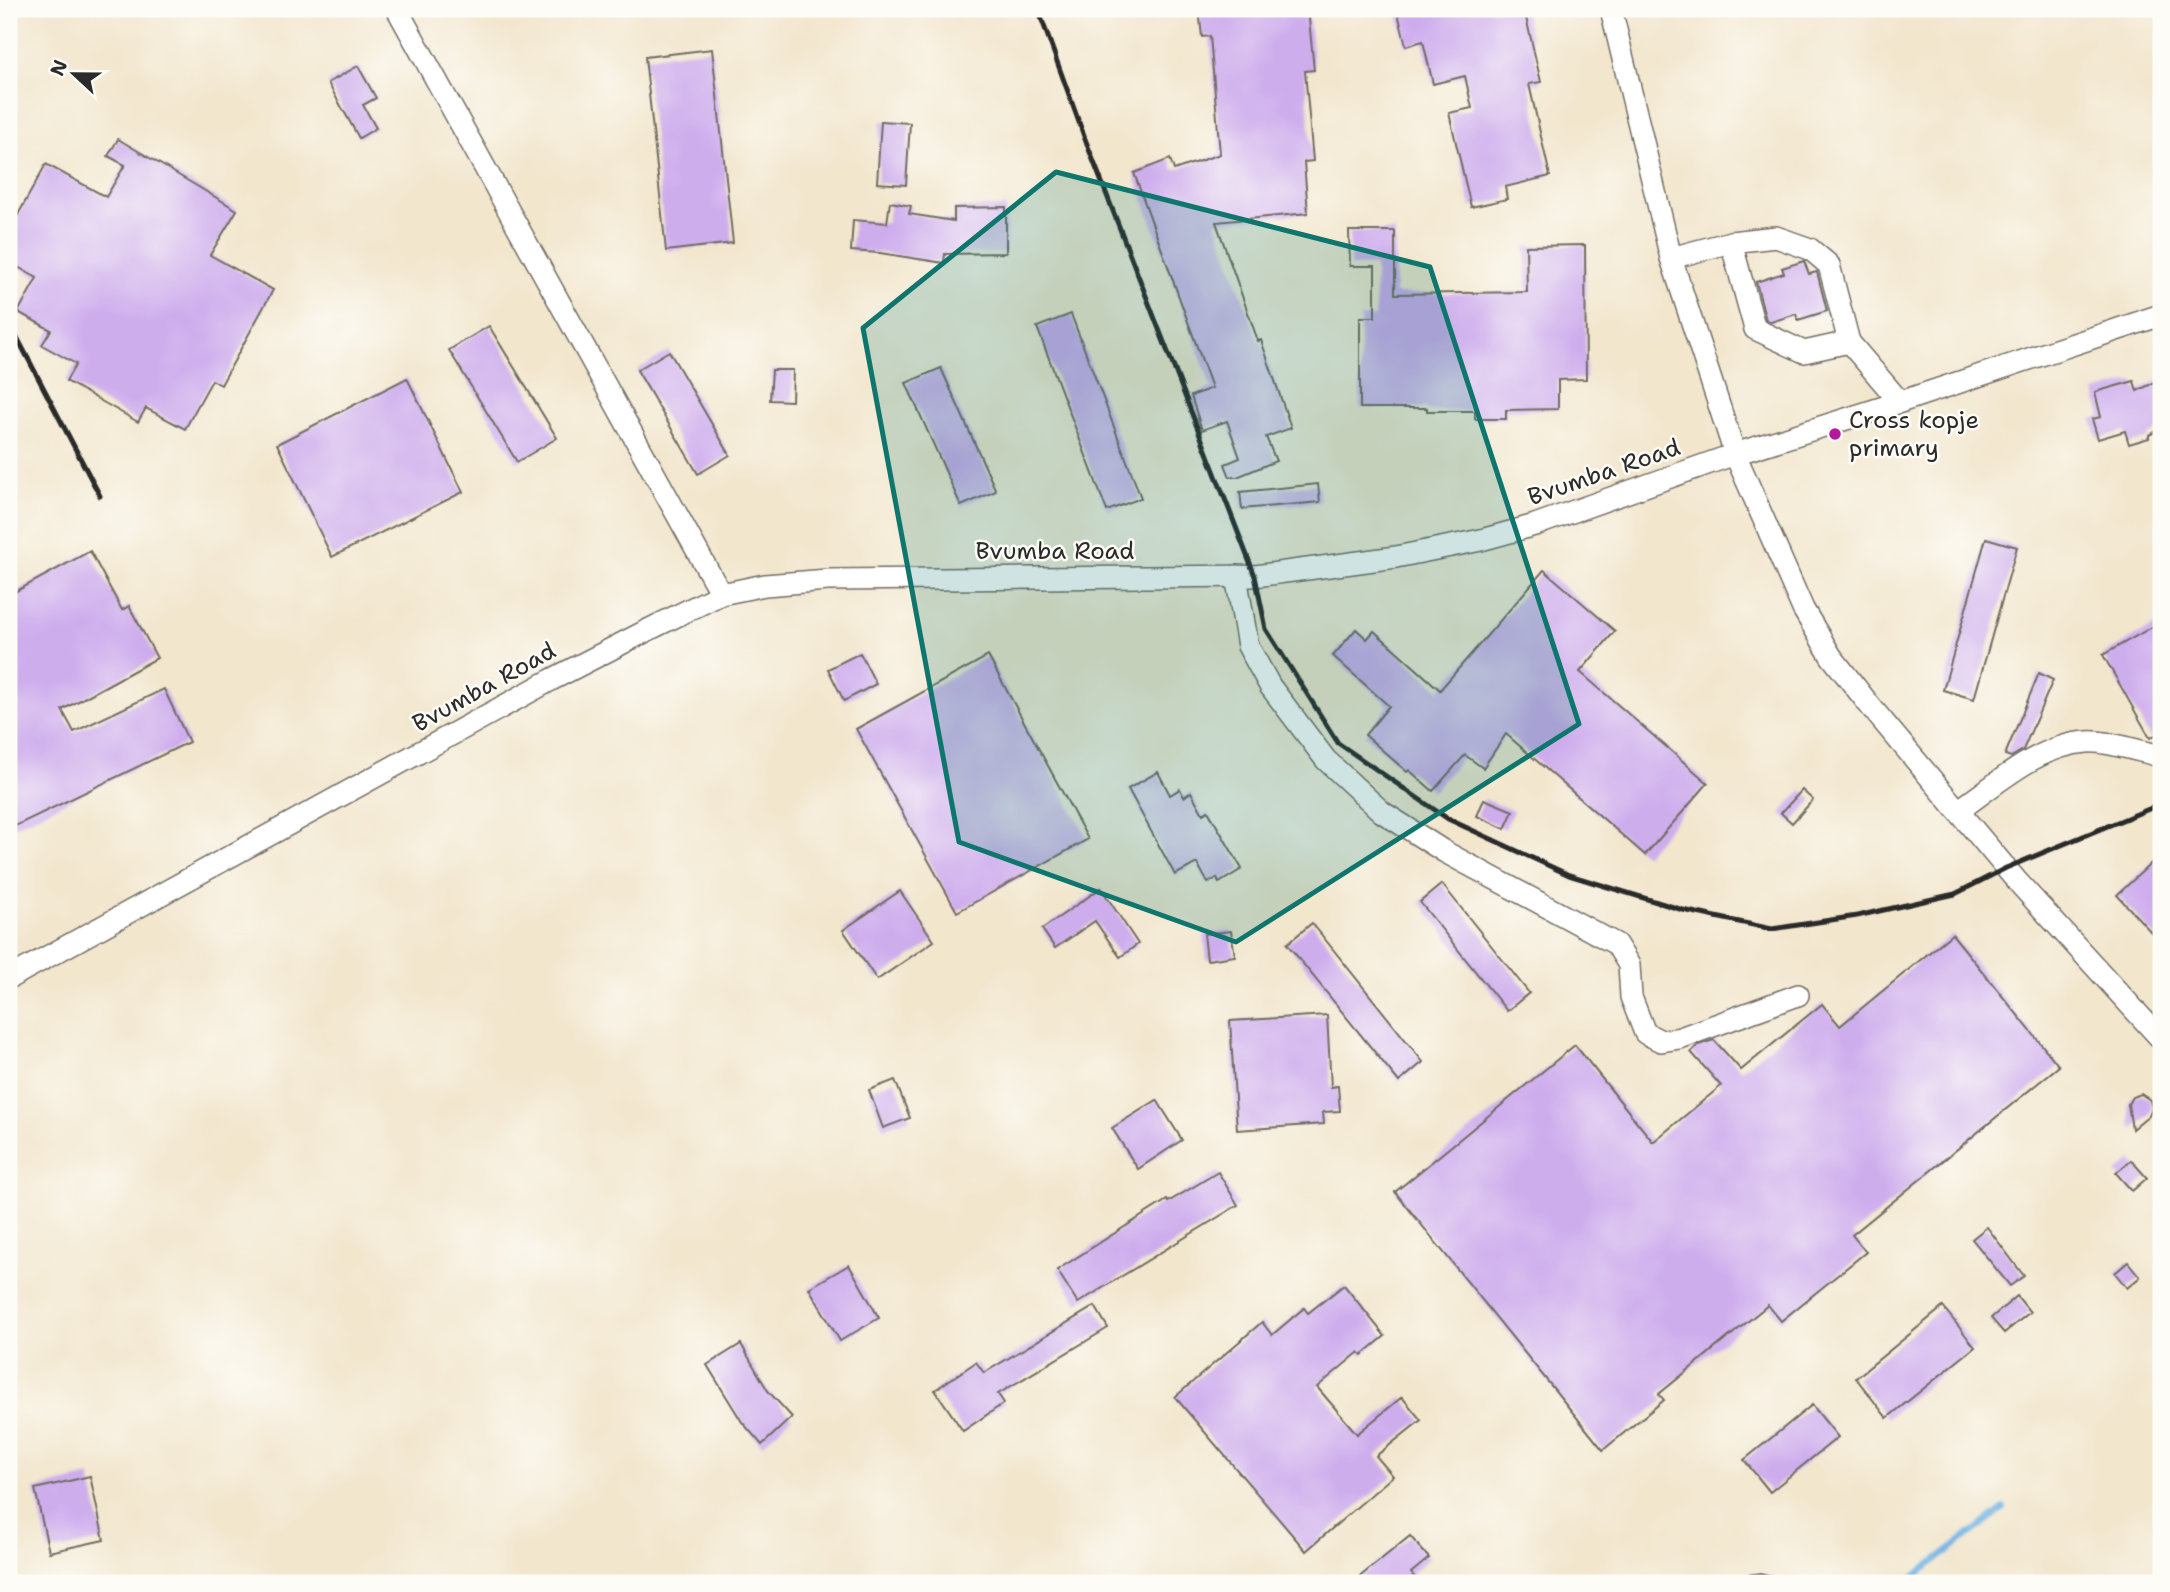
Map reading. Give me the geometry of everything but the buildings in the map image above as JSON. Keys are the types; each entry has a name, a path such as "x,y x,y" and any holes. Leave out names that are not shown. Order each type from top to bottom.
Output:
{"street":[{"path":"397,9 721,594"},
{"path":"1611,9 1671,258 1735,454 1803,609 1831,656 2016,880 2161,1039"},
{"path":"1671,258 1731,242 1776,237 1810,249 1829,265 1849,342 1900,402"},
{"path":"1731,242 1755,329 1804,352 1849,342"},
{"name":"Bvumba Road","path":"9,978 551,680 721,594 765,585 828,580 1255,576 1396,557 1481,540 1535,525 1735,454 2161,315"},
{"path":"1236,576 1248,646 1270,686 1326,760 1382,812 1446,852 1616,944 1629,965 1631,997 1645,1033 1661,1041 1680,1038 1798,995"},
{"path":"1959,810 2027,762 2059,748 2089,741 2161,757"}],"highlighted area":[{"path":"1056,172 1430,267 1579,724 1236,942 959,842 863,328"}],"waterway":[{"path":"1906,1583 2004,1508"}],"railway":[{"path":"1038,9 1085,139 1255,576 1266,629 1338,743 1448,819 1569,875 1683,910 1772,929 1857,916 1955,894 2006,868 2161,804"},
{"path":"9,322 100,496"},
{"path":"1677,1583 1761,1575 1800,1583"}],"place":[{"name":"Cross kopje primary","path":"1835,434"}]}
